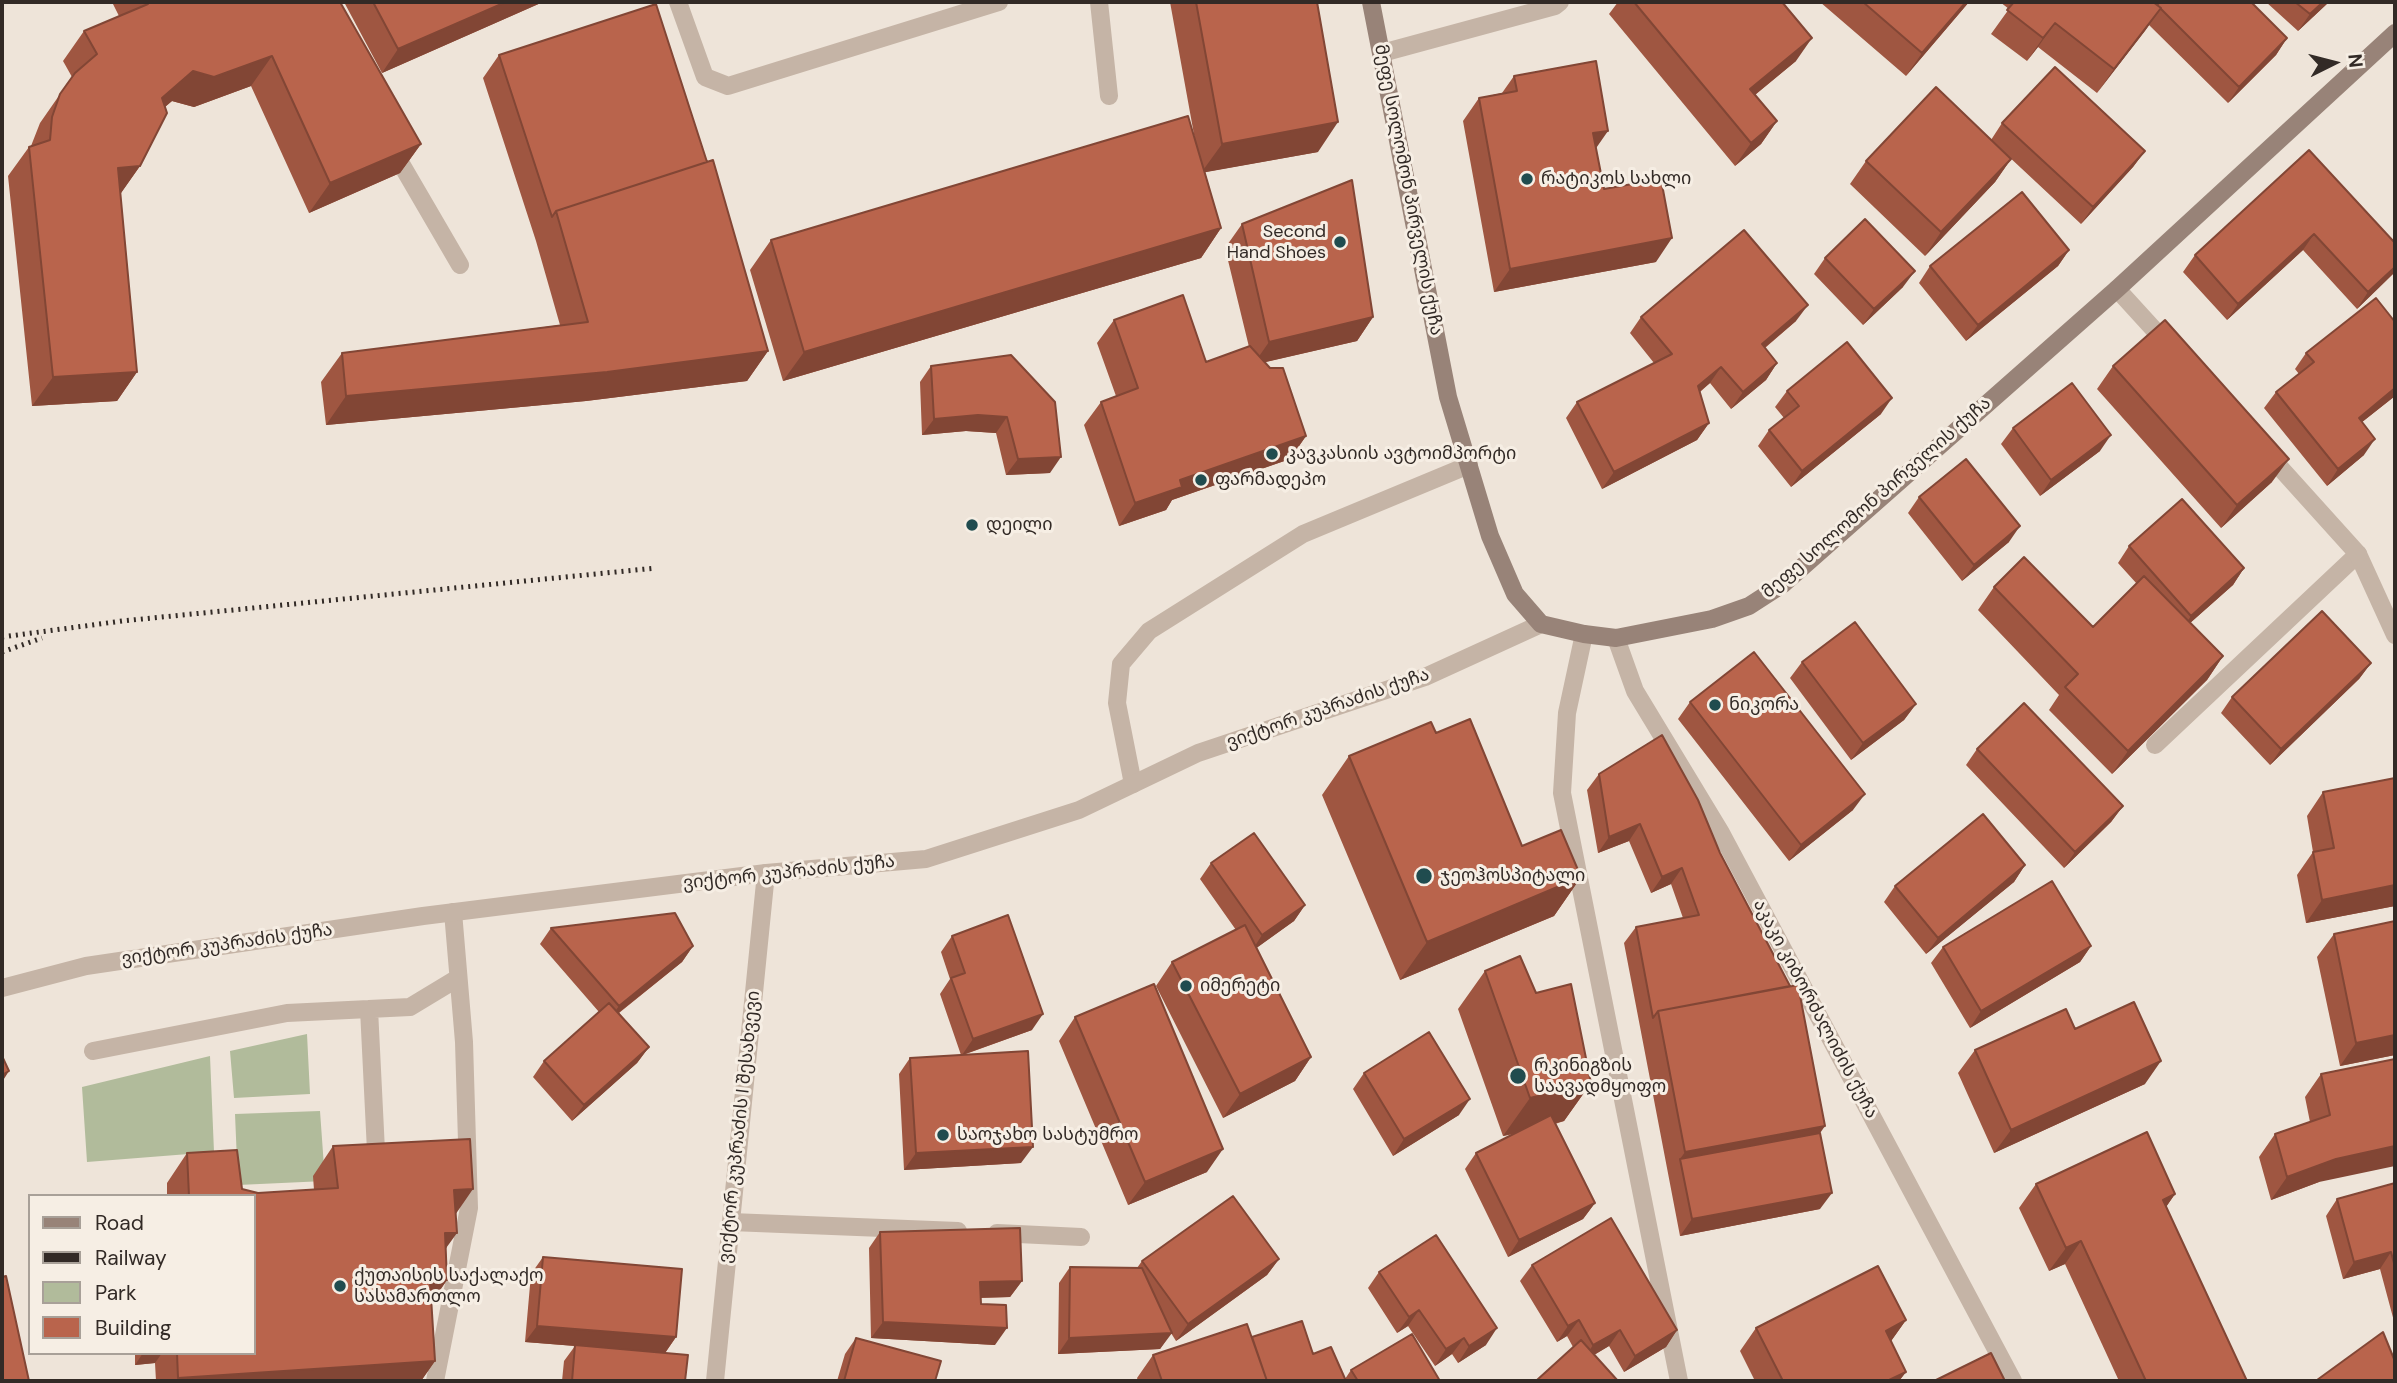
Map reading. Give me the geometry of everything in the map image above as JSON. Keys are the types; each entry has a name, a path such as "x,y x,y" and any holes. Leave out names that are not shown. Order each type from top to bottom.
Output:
{"main road":[{"name":"მეფე სოლომონ პირველის ქუჩა","path":"1371,2 1448,397 1490,536 1515,594 1541,624 1616,638 1712,619 1749,606 1783,583 2117,289 2395,33"}],"street":[{"path":"678,2 705,77 728,86 999,2"},
{"path":"1099,2 1109,96"},
{"path":"1382,53 1555,6 1560,2"},
{"path":"383,133 460,265"},
{"path":"2117,289 2182,360"},
{"path":"2256,442 2358,554 2395,635"},
{"path":"1133,784 1118,703 1121,664 1149,632 1303,534 1469,466"},
{"path":"2155,745 2358,554"},
{"name":"ვიქტორ კუპრაძის ქუჩა","path":"2,988 86,966 453,912 766,873 926,859 1079,810 1198,754 1425,677 1541,624"},
{"path":"1584,634 1567,713 1562,793 1679,1381"},
{"name":"აკაკი კიბორძალიძის ქუჩა","path":"1616,638 1635,691 1721,833 2012,1381"},
{"name":"ვიქტორ კუპრაძის I შესახვევი","path":"715,1381 766,873"},
{"path":"435,1381 469,1208 464,1042 453,912"},
{"path":"93,1051 288,1013 410,1007 458,978"},
{"path":"369,1009 376,1151"},
{"path":"731,1222 1081,1237"}],"green space":[{"path":"307,1034 310,1094 234,1098 230,1051"},
{"path":"210,1056 214,1152 87,1162 82,1087"},
{"path":"320,1111 325,1181 238,1185 235,1114"}],"building":[{"path":"147,2 340,2 421,144 330,183 272,56 214,77 193,71 162,98 167,113 140,166 118,168 137,372 53,377 29,147 50,140 52,117 60,94 75,73 97,54 84,31 148,4"},
{"path":"373,2 506,2 398,49"},
{"path":"1196,2 1317,2 1338,122 1222,144"},
{"path":"1634,2 1782,2 1812,38 1750,89 1777,121 1751,143"},
{"path":"1863,2 1966,2 1922,53"},
{"path":"2014,2 2153,2 2161,8 2114,69 2055,23 2043,38 2007,10"},
{"path":"2160,2 2251,2 2287,38 2239,87 2157,5"},
{"path":"2295,2 2323,2 2310,14"},
{"path":"656,4 707,162 556,211 552,217 499,55"},
{"name":"რატიკოს სახლი","path":"1596,61 1608,131 1593,133 1604,189 1661,179 1672,238 1510,269 1479,98 1517,91 1514,76"},
{"path":"2055,67 2145,151 2093,207 2002,123"},
{"path":"1936,87 2011,159 1941,232 1866,161"},
{"path":"1188,116 1221,228 804,352 771,240"},
{"path":"2309,150 2395,243 2395,267 2368,292 2314,234 2238,304 2195,255"},
{"path":"713,160 768,351 607,372 346,396 342,353 588,322 556,211"},
{"path":"1352,180 1373,317 1269,342 1242,224"},
{"path":"2022,192 2069,250 1978,325 1930,266"},
{"path":"1865,219 1915,271 1874,309 1825,258"},
{"path":"1744,230 1808,305 1762,344 1777,363 1743,392 1721,367 1698,386 1709,423 1614,472 1577,402 1672,354 1641,317"},
{"path":"1183,295 1206,362 1250,346 1270,368 1283,368 1306,436 1180,480 1182,487 1135,503 1101,402 1138,388 1114,320"},
{"path":"2376,298 2395,322 2395,388 2359,418 2375,439 2338,469 2276,392 2314,362 2306,353"},
{"path":"2165,320 2289,459 2237,505 2113,366"},
{"path":"1847,342 1892,398 1802,471 1769,430 1799,406 1787,391"},
{"path":"1011,355 1055,402 1061,457 1018,459 1007,417 978,415 934,419 931,366"},
{"path":"2072,383 2111,435 2051,480 2013,428"},
{"path":"1966,459 2020,526 1974,565 1919,497"},
{"path":"2182,499 2244,568 2191,616 2129,546"},
{"path":"2024,557 2093,627 2144,576 2223,656 2128,751 2065,687 2078,674 1994,587"},
{"path":"2322,611 2371,663 2281,749 2232,697"},
{"path":"1855,622 1916,704 1863,743 1802,662"},
{"path":"1754,652 1865,794 1801,845 1690,702"},
{"path":"2024,703 2123,806 2075,852 1977,749"},
{"path":"1470,719 1522,846 1561,830 1581,877 1427,942 1349,756 1431,722 1436,733"},
{"path":"1662,735 1698,800 1720,853 1790,986 1658,1011 1653,1018 1636,927 1699,915 1682,868 1662,877 1640,824 1609,837 1599,774"},
{"path":"2395,778 2395,885 2322,900 2313,852 2334,848 2323,792"},
{"path":"1983,814 2025,865 1938,938 1895,886"},
{"path":"1254,833 1305,905 1262,935 1211,863"},
{"path":"2052,881 2091,946 1981,1011 1943,947"},
{"path":"675,913 693,946 619,1006 551,928"},
{"path":"1008,915 1043,1014 973,1039 951,978 965,973 952,936"},
{"path":"2395,921 2395,1035 2356,1043 2334,934"},
{"path":"1245,925 1311,1057 1240,1094 1172,962"},
{"path":"1520,956 1536,993 1571,984 1591,1083 1530,1098 1485,971"},
{"path":"1154,984 1223,1149 1145,1182 1075,1017"},
{"path":"1798,985 1825,1126 1685,1152 1658,1011"},
{"path":"2134,1002 2161,1061 2011,1130 1975,1050 2066,1009 2075,1029"},
{"path":"609,1003 649,1047 584,1105 544,1061"},
{"path":"1429,1032 1470,1099 1404,1139 1364,1073"},
{"path":"1028,1051 1033,1147 916,1153 910,1058"},
{"path":"2,1056 9,1071 2,1075"},
{"path":"2395,1059 2395,1146 2336,1159 2287,1177 2275,1134 2330,1115 2321,1074"},
{"path":"1551,1115 1595,1203 1519,1240 1476,1153"},
{"path":"2147,1132 2175,1194 2163,1200 2247,1381 2146,1381 2081,1241 2066,1248 2036,1184"},
{"path":"1820,1133 1832,1193 1692,1219 1680,1159"},
{"name":"ქუთაისის საქალაქო სასამართლო","path":"470,1139 473,1189 454,1190 457,1233 445,1233 447,1280 430,1281 435,1361 178,1378 177,1355 256,1355 256,1194 189,1194 187,1153 237,1150 242,1189 258,1193 338,1188 333,1146"},
{"path":"2395,1183 2395,1267 2391,1252 2354,1262 2337,1199"},
{"path":"1233,1196 1279,1259 1188,1324 1142,1261"},
{"path":"1611,1218 1677,1330 1635,1356 1620,1330 1593,1345 1579,1320 1568,1326 1532,1265"},
{"path":"1020,1228 1022,1281 980,1282 981,1304 1006,1305 1007,1328 883,1322 880,1232"},
{"path":"1436,1235 1497,1328 1469,1346 1464,1338 1446,1349 1419,1310 1409,1317 1379,1272"},
{"path":"543,1257 682,1269 676,1337 537,1326"},
{"path":"1878,1266 1906,1320 1886,1331 1906,1372 1887,1381 1783,1381 1756,1328"},
{"path":"1070,1267 1142,1268 1172,1333 1069,1338"},
{"path":"6,1276 29,1381 2,1381 2,1277"},
{"path":"1302,1321 1313,1354 1331,1347 1346,1381 1267,1381 1252,1337"},
{"path":"1247,1324 1267,1381 1162,1381 1153,1355"},
{"path":"2383,1332 2395,1358 2395,1381 2317,1381 2317,1380"},
{"path":"1412,1334 1440,1381 1358,1381 1351,1370"},
{"path":"856,1338 941,1361 935,1381 844,1381"},
{"path":"1581,1340 1618,1381 1537,1380"},
{"path":"575,1345 688,1355 685,1381 572,1381"},
{"path":"1991,1353 2005,1381 1934,1381"}],"railway":[{"path":"2,637 122,621 656,568"},
{"path":"2,652 42,638"}],"place":[{"name":"რატიკოს სახლი","path":"1527,179"},
{"name":"Second Hand Shoes","path":"1340,242"},
{"name":"კავკასიის ავტოიმპორტი","path":"1272,454"},
{"name":"ფარმადეპო","path":"1201,480"},
{"name":"დეილი","path":"972,525"},
{"name":"ნიკორა","path":"1715,705"},
{"name":"ჯეოჰოსპიტალი","path":"1424,876"},
{"name":"იმერეტი","path":"1186,986"},
{"name":"რკინიგზის საავადმყოფო","path":"1518,1076"},
{"name":"საოჯახო სასტუმრო","path":"943,1135"},
{"name":"ქუთაისის საქალაქო სასამართლო","path":"340,1286"}]}
